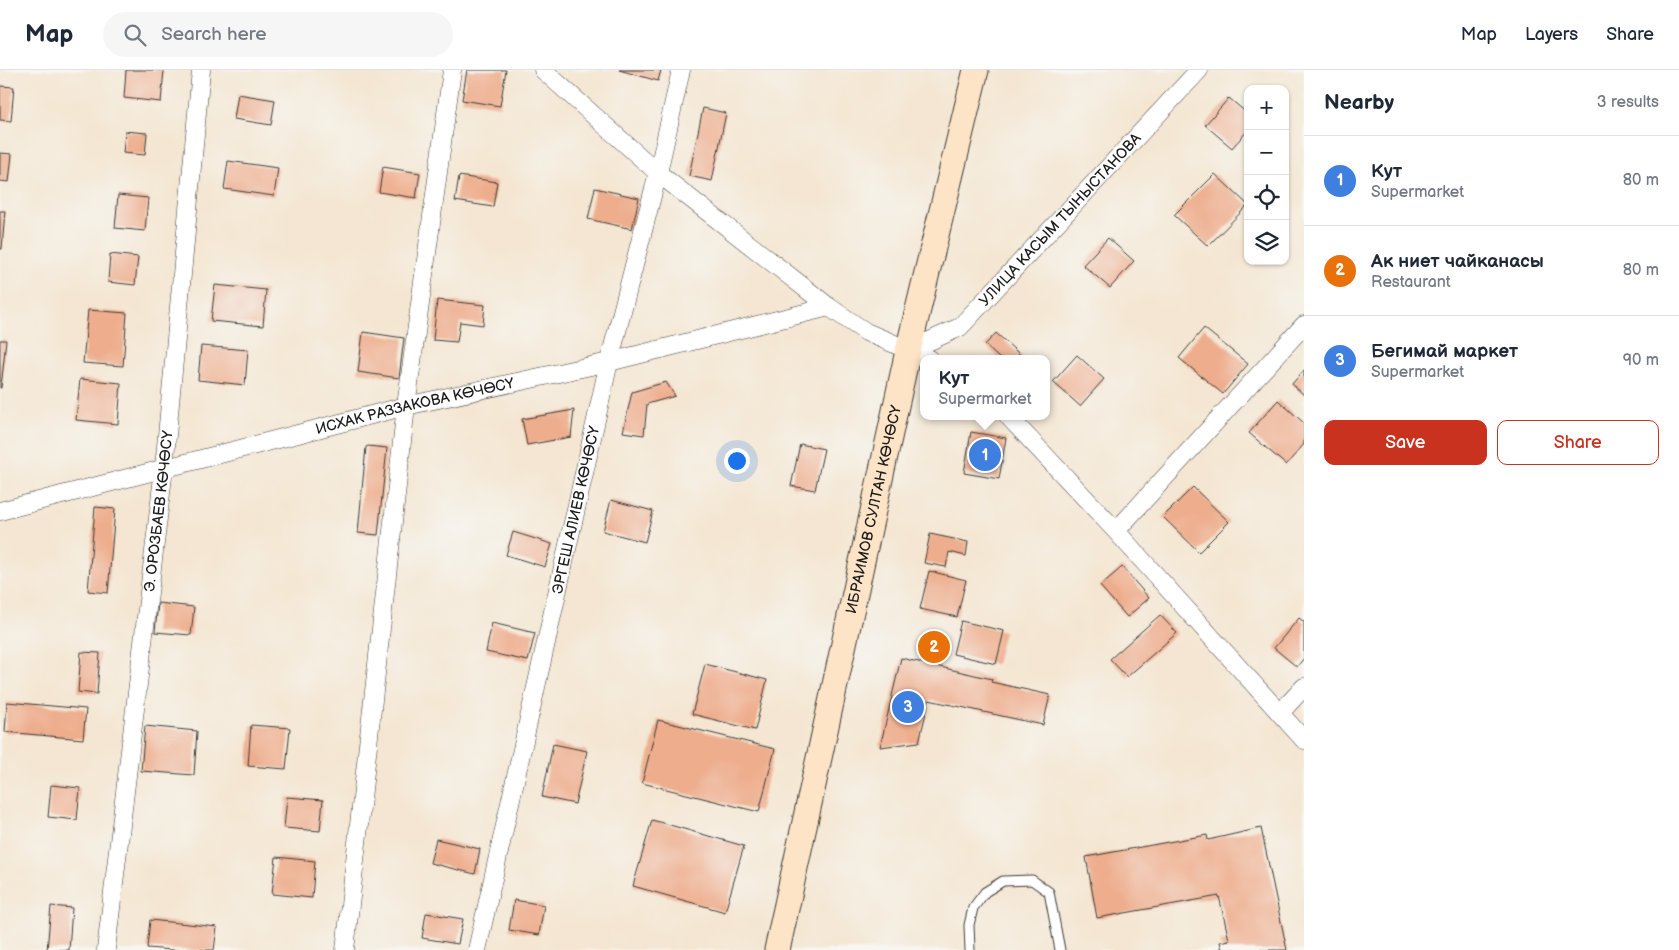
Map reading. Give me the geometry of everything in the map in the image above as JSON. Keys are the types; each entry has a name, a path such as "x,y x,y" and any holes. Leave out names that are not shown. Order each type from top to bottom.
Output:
{"main road":[{"name":"ИБРАИМОВ СУЛТАН КӨЧӨСҮ","path":"777,950 919,355 976,70"}],"street":[{"name":"Э. ОРОЗБАЕВ КӨЧӨСҮ","path":"106,950 164,468 201,70"},
{"path":"345,950 406,406 452,70"},
{"path":"544,70 658,173 829,307 866,332 919,355"},
{"name":"ЭРГЕШ АЛИЕВ КӨЧӨСҮ","path":"477,950 609,362 658,173 681,70"},
{"name":"УЛИЦА КАСЫМ ТЫНЫСТАНОВА","path":"919,355 960,327 1199,70"},
{"name":"ИСХАК РАЗЗАКОВА КӨЧӨСҮ","path":"0,511 406,406 609,362 829,307"},
{"path":"1116,531 1304,326"},
{"path":"1012,420 1116,531 1304,740"},
{"path":"1280,713 1304,687"}],"lane":[{"path":"970,950 969,925 973,908 985,892 1002,881 1032,880 1049,892 1060,950"}],"building":[{"path":"126,70 164,70 161,102 124,98"},
{"path":"467,70 506,70 500,106 462,100"},
{"path":"619,70 661,70 658,81"},
{"path":"0,86 14,87 11,121 0,120"},
{"path":"238,94 275,100 271,125 234,119"},
{"path":"1229,98 1244,111 1244,134 1232,148 1205,125"},
{"path":"703,108 726,113 712,181 689,176"},
{"path":"125,131 147,133 145,155 123,153"},
{"path":"0,153 12,154 9,182 0,181"},
{"path":"228,161 278,168 274,196 224,189"},
{"path":"383,167 420,173 416,198 379,192"},
{"path":"1215,174 1244,201 1244,209 1208,246 1174,215"},
{"path":"459,176 497,182 493,207 455,201"},
{"path":"595,188 639,198 632,229 588,219"},
{"path":"118,195 148,198 145,231 115,228"},
{"path":"0,211 5,211 2,249 0,249"},
{"path":"1108,238 1134,261 1110,288 1083,265"},
{"path":"110,254 138,257 135,285 108,282"},
{"path":"215,285 266,290 263,326 211,321"},
{"path":"437,300 485,305 483,325 460,322 457,342 433,340"},
{"path":"88,310 127,313 123,366 83,363"},
{"path":"1204,328 1248,364 1223,394 1179,358"},
{"path":"363,332 404,338 399,378 358,372"},
{"path":"996,333 1021,355 996,355 985,345"},
{"path":"0,340 6,340 1,388 0,388"},
{"path":"201,346 248,350 245,385 198,380"},
{"path":"1077,355 1104,379 1080,406 1053,382"},
{"path":"1304,370 1304,395 1292,384"},
{"path":"80,379 121,383 118,424 76,420"},
{"path":"666,382 675,396 647,404 644,435 623,432 632,392"},
{"path":"1278,400 1304,423 1304,444 1286,465 1249,433"},
{"path":"574,410 571,437 527,445 522,419"},
{"path":"971,432 1006,438 999,479 964,473"},
{"path":"800,444 824,449 815,490 791,486"},
{"path":"366,447 387,448 378,535 358,533"},
{"path":"1193,487 1229,522 1199,552 1163,517"},
{"path":"611,500 653,511 645,542 603,531"},
{"path":"95,507 115,509 108,593 88,591"},
{"path":"513,532 552,544 545,567 506,555"},
{"path":"930,534 968,542 966,556 949,552 946,567 924,563"},
{"path":"1122,567 1149,598 1127,617 1100,586"},
{"path":"929,571 966,580 957,617 920,609"},
{"path":"158,603 194,607 191,635 155,632"},
{"path":"1160,615 1177,633 1127,677 1110,659"},
{"path":"1299,618 1304,622 1304,658 1297,667 1274,648"},
{"path":"961,621 1004,631 996,664 953,654"},
{"path":"492,623 535,633 528,661 486,652"},
{"path":"81,652 100,653 97,694 78,692"},
{"path":"901,658 992,679 991,682 1050,695 1043,725 929,700 919,742 880,747"},
{"path":"705,664 767,680 755,730 692,714"},
{"path":"7,702 86,709 83,739 5,732"},
{"path":"658,720 775,749 759,812 642,783"},
{"path":"251,725 290,728 286,769 248,766"},
{"path":"145,726 197,731 194,775 141,771"},
{"path":"553,744 587,751 575,804 542,797"},
{"path":"51,785 80,788 77,820 48,817"},
{"path":"287,797 323,800 320,831 284,828"},
{"path":"652,820 744,846 725,912 633,886"},
{"path":"1261,828 1287,950 1222,950 1220,942 1229,940 1219,896 1097,918 1086,857 1207,835 1208,840"},
{"path":"436,839 480,849 475,874 430,863"},
{"path":"276,857 315,861 312,898 272,894"},
{"path":"514,900 544,905 539,935 509,930"},
{"path":"51,906 72,908 69,950 47,950"},
{"path":"426,913 463,919 458,944 422,938"},
{"path":"150,920 217,927 214,950 147,948"}],"place":[{"name":"Кут","path":"985,455"},
{"name":"Ак ниет чайканасы","path":"934,647"},
{"name":"Бегимай маркет","path":"908,707"}]}
